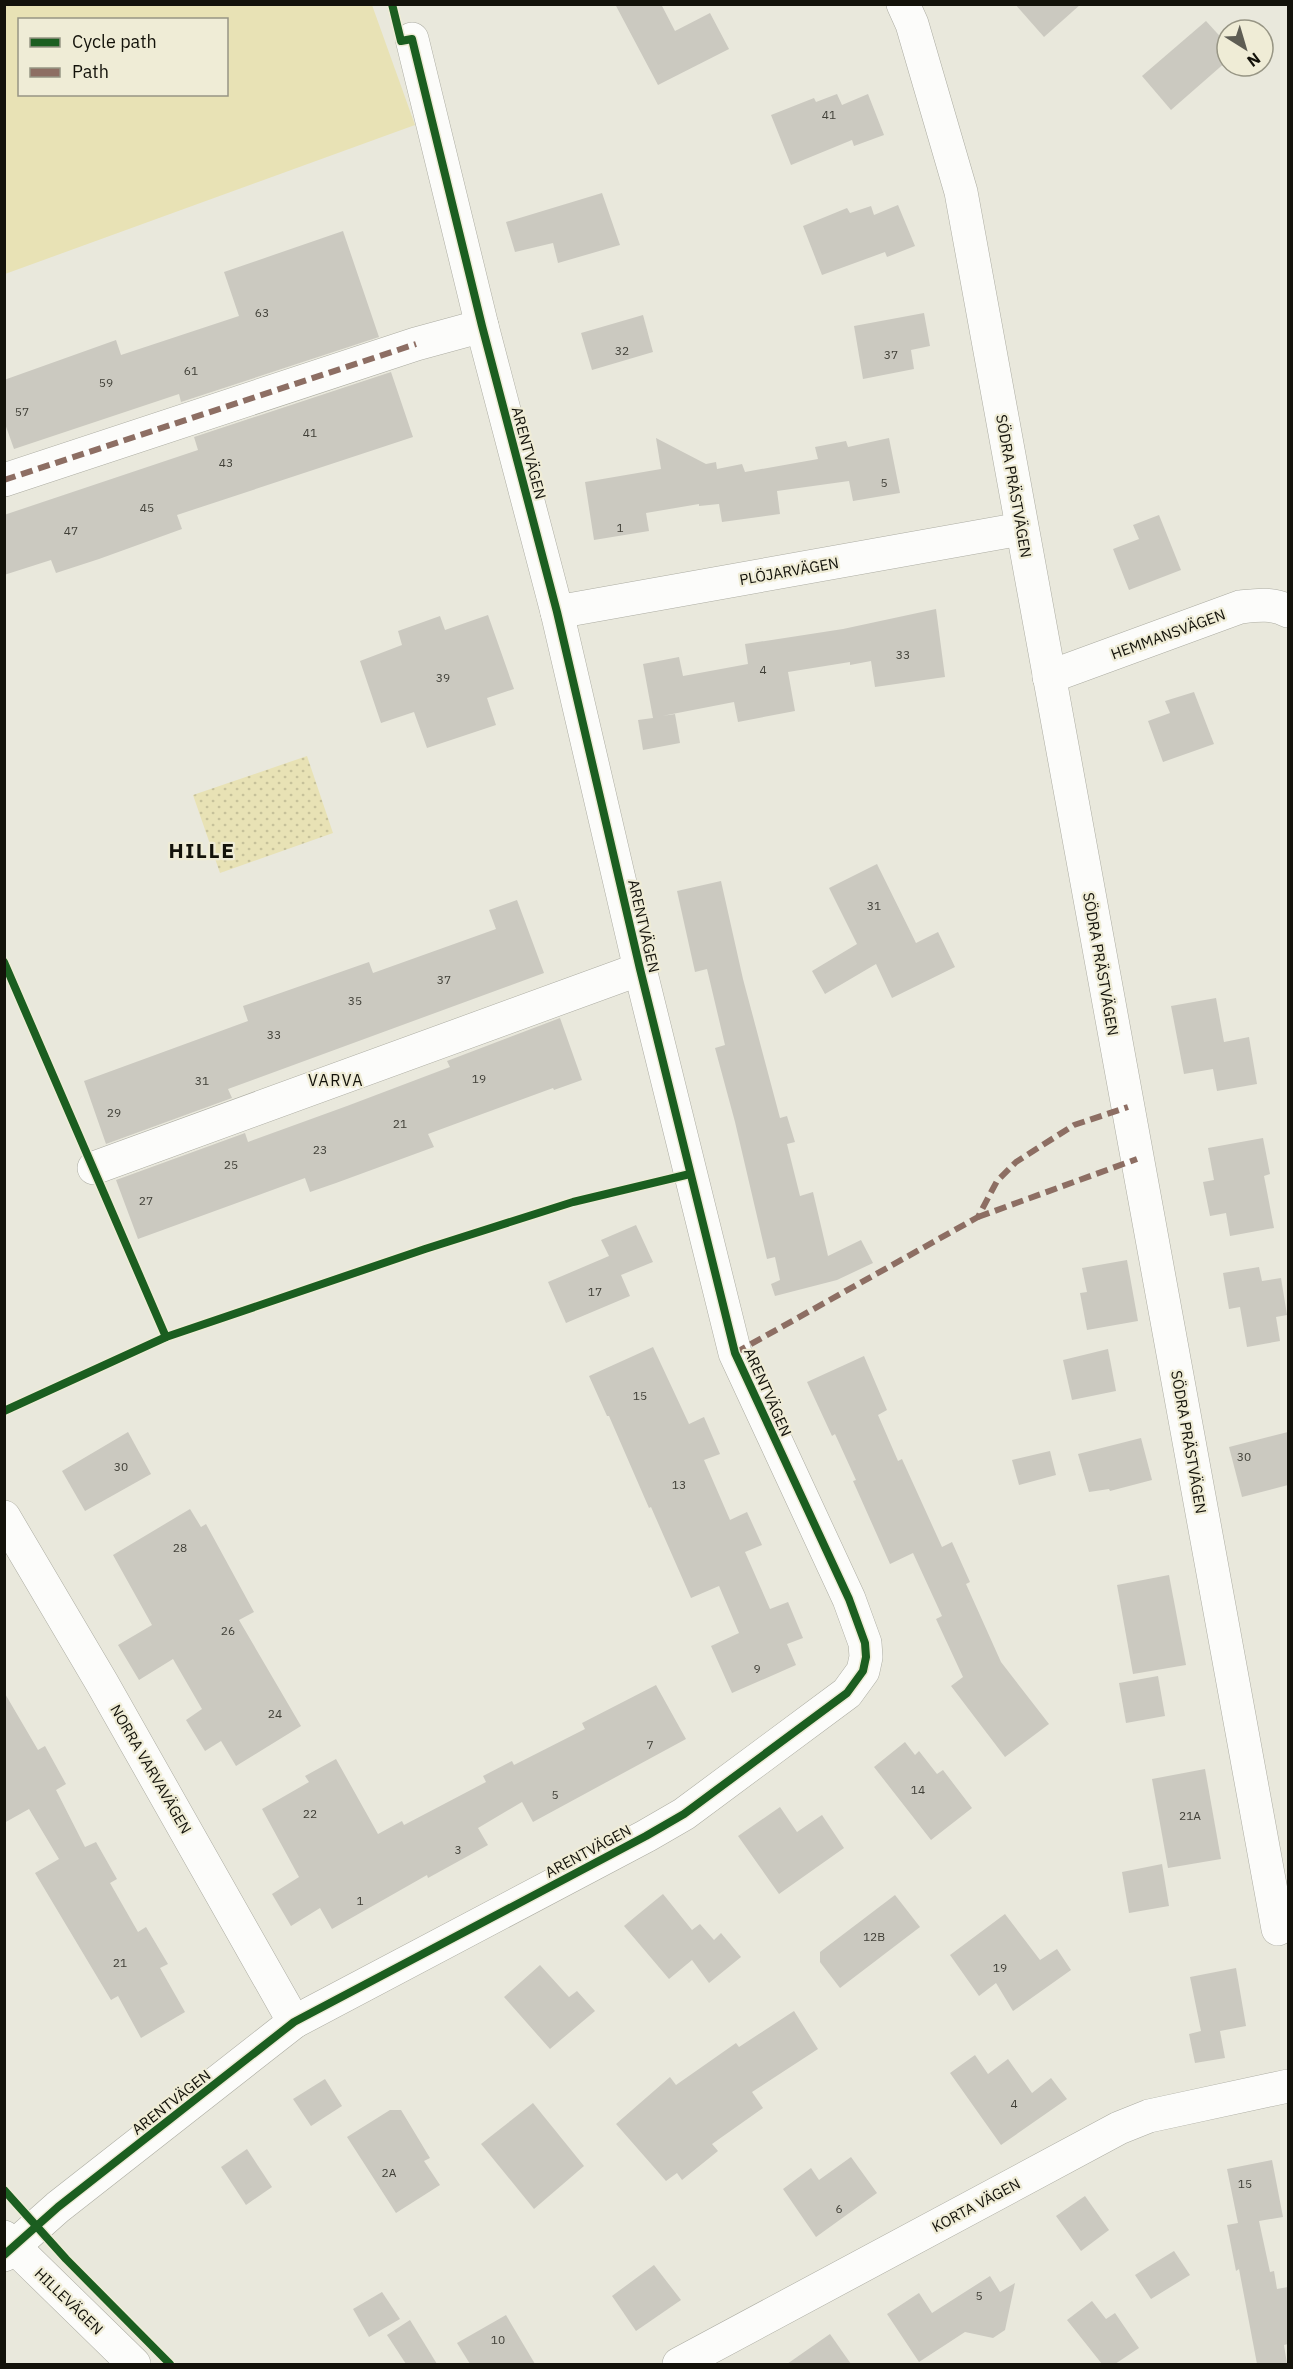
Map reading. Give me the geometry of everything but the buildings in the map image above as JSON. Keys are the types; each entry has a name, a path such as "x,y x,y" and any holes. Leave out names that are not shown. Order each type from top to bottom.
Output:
{"street":[{"name":"SÖDRA PRÄSTVÄGEN","path":"903,4 912,24 961,192 1278,1929"},
{"name":"ARENTVÄGEN","path":"7,2246 294,2022 684,1814 848,1693 863,1671 866,1657 865,1643 849,1599 735,1353 640,969 557,612 482,326 412,39"},
{"path":"4,480 416,344 482,326"},
{"name":"PLÖJARVÄGEN","path":"557,612 1021,529"},
{"name":"HEMMANSVÄGEN","path":"1049,677 1240,607 1263,604 1288,611"},
{"path":"94,1168 640,969"},
{"name":"NORRA VARVAVÄGEN","path":"4,1517 294,2022"},
{"name":"KORTA VÄGEN","path":"679,2364 1119,2128 1149,2116 1288,2086"},
{"name":"HILLEVÄGEN","path":"7,2246 134,2364"}],"shaded area":[{"path":"5,4 372,5 415,125 5,274"},
{"path":"307,756 333,833 220,873 193,795"}],"marked path":[{"path":"4,480 416,344"},
{"path":"735,1353 978,1217 997,1181 1016,1162 1074,1125 1128,1107"},
{"path":"978,1217 1137,1159"}],"cycle path":[{"path":"4,2255 58,2207 294,2022 684,1814 847,1693 863,1671 866,1657 865,1643 849,1599 735,1353 640,969 557,612 482,326 412,39 401,41 392,4"},
{"path":"4,962 166,1337"},
{"path":"4,1411 166,1337 425,1249 573,1202 690,1174"},
{"path":"4,2190 66,2259 170,2364"}],"district":[{"name":"HILLE","path":"202,850"},
{"name":"VARVA","path":"336,1080"}]}
